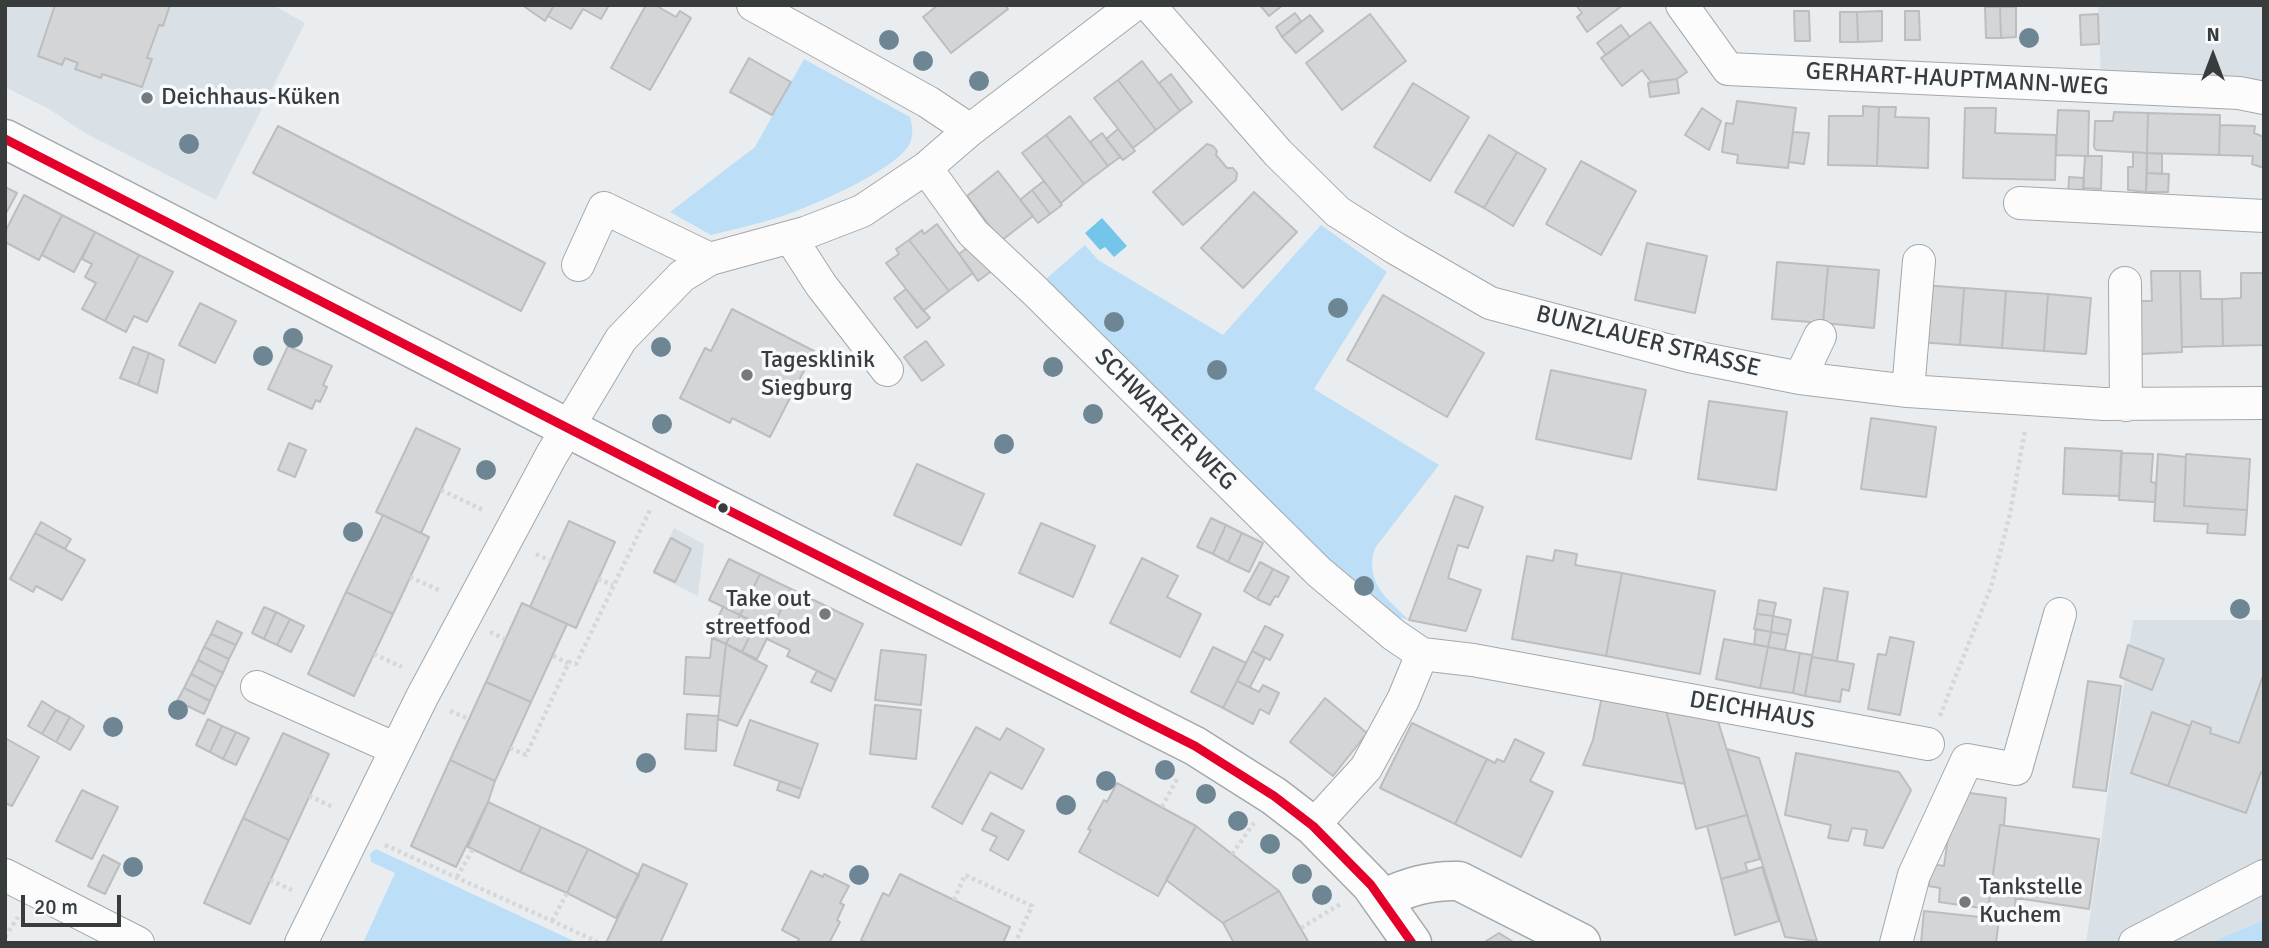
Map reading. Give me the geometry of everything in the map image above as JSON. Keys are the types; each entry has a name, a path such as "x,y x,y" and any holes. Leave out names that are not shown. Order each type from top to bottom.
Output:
{"main road":[{"path":"5,139 1195,746 1275,796 1313,826 1377,892 1412,943"},
{"path":"1377,892 1404,889 1436,880 1459,881 1581,943"}],"street":[{"path":"753,5 928,102 970,130"},
{"path":"301,943 396,749 567,427 621,339 682,276 710,258 790,237 862,211 926,168 970,130 1134,5"},
{"name":"BUNZLAUER STRASSE","path":"1149,5 1278,153 1338,212 1490,303 1689,356 1800,378 1908,391 2115,404 2264,403"},
{"name":"GERHART-HAUPTMANN-WEG","path":"1682,5 1728,69 2239,93 2264,98"},
{"name":"SCHWARZER WEG","path":"926,168 973,233 1319,572 1394,635 1422,654"},
{"path":"2021,203 2264,216"},
{"path":"578,265 604,208 710,258"},
{"path":"790,237 821,285 887,370"},
{"path":"1908,391 1919,261"},
{"path":"2115,404 2116,285"},
{"path":"1800,378 1820,336"},
{"path":"1896,943 1914,875 1967,760 2016,769 2060,614"},
{"path":"1313,826 1366,768 1403,700 1422,654"},
{"name":"DEICHHAUS","path":"1422,654 1473,660 1928,744"},
{"path":"257,687 396,749"},
{"path":"5,875 138,943"},
{"path":"2135,943 2264,876"}],"path":[{"path":"1928,744 1992,587 2010,514 2031,399"},
{"path":"552,656 576,664 666,477"},
{"path":"441,490 515,525"},
{"path":"598,579 613,585"},
{"path":"510,748 526,755 568,663"},
{"path":"356,831 596,941 595,943"},
{"path":"457,877 473,849"},
{"path":"954,900 965,875 1032,906 1015,943"},
{"path":"1301,929 1377,892"},
{"path":"552,921 567,893"}],"shaded area":[{"name":"Deichhaus-Küken","path":"5,5 273,5 305,23 216,200 85,133 49,109 5,87"},
{"path":"2098,5 2264,5 2264,86 2101,79"},
{"path":"804,59 910,117 912,136 902,153 871,175 811,205 780,217 711,235 670,212 755,147"},
{"path":"1321,225 1387,272 1314,389 1439,465 1375,548 1372,560 1375,580 1380,589 1409,620 1392,615 1351,593 1039,285 1085,245 1098,260 1223,335"},
{"path":"674,528 704,544 698,596 652,573"},
{"path":"2133,620 2264,620 2264,920 2209,943 2086,943"},
{"path":"376,849 578,943 363,943 395,873 371,862 370,854"},
{"path":"2264,920 2264,943 2209,943"}],"water":[{"path":"1102,218 1127,246 1114,257 1105,247 1100,250 1085,233"}],"building":[{"path":"55,5 170,5 163,26 159,25 147,58 152,59 142,87 102,74 101,78 75,69 78,63 65,58 62,65 38,56"},
{"path":"522,5 554,5 545,21"},
{"path":"554,5 609,5 601,19 583,9 571,29 548,16"},
{"path":"646,5 655,5 676,17 680,11 691,18 650,90 611,68"},
{"path":"938,5 1005,5 1008,9 951,53 923,17"},
{"path":"1260,5 1283,5 1269,16"},
{"path":"1576,5 1623,5 1587,32 1577,17 1582,13"},
{"path":"1985,7 2000,7 2001,38 1986,38"},
{"path":"2000,7 2016,7 2016,37 2001,38"},
{"path":"1794,11 1809,11 1810,41 1795,41"},
{"path":"1882,11 1882,41 1858,42 1857,12"},
{"path":"1905,11 1919,11 1920,40 1905,40"},
{"path":"1840,12 1857,12 1858,42 1840,42"},
{"path":"1295,13 1301,21 1282,37 1276,27"},
{"path":"1370,14 1406,61 1342,110 1306,63"},
{"path":"2098,14 2099,44 2081,45 2080,15"},
{"path":"1310,15 1323,31 1296,53 1282,37"},
{"path":"1650,22 1687,72 1677,79 1651,82 1642,70 1622,86 1601,58"},
{"path":"1621,25 1630,37 1606,55 1597,43"},
{"path":"749,58 791,82 772,115 730,92"},
{"path":"1142,61 1180,111 1156,130 1118,80"},
{"path":"1171,74 1192,102 1180,111 1159,83"},
{"path":"1677,79 1679,93 1650,97 1648,83"},
{"path":"1118,80 1156,130 1133,148 1094,98"},
{"path":"1413,83 1469,117 1430,181 1374,147"},
{"path":"1737,101 1796,108 1788,168 1737,163 1738,155 1722,152 1726,123 1733,124"},
{"path":"1863,106 1879,107 1877,166 1828,165 1829,116 1863,116"},
{"path":"1879,107 1896,107 1895,117 1929,118 1928,168 1877,166"},
{"path":"1702,108 1721,121 1709,150 1685,135"},
{"path":"1965,108 1996,108 1995,133 2056,135 2055,180 1963,178"},
{"path":"2058,110 2089,111 2088,156 2056,155"},
{"path":"2114,112 2148,113 2147,153 2096,150 2095,121 2113,121"},
{"path":"2148,113 2220,115 2219,155 2147,153"},
{"path":"1070,116 1108,166 1084,184 1046,135"},
{"path":"2220,125 2255,126 2254,133 2264,137 2264,168 2252,164 2253,156 2219,155"},
{"path":"278,126 545,263 521,311 253,173"},
{"path":"1118,129 1135,151 1123,160 1106,139"},
{"path":"1793,132 1809,133 1804,164 1789,162"},
{"path":"1102,133 1120,157 1108,166 1090,142"},
{"path":"1046,135 1084,184 1061,203 1022,153"},
{"path":"1489,135 1517,152 1484,208 1455,192"},
{"path":"1207,144 1213,146 1217,151 1216,155 1227,168 1233,168 1237,173 1236,180 1183,225 1153,192"},
{"path":"1517,152 1546,169 1513,226 1484,208"},
{"path":"2133,152 2147,153 2146,192 2128,190 2128,167 2133,167"},
{"path":"2147,153 2162,154 2162,174 2147,173"},
{"path":"2085,156 2102,156 2101,189 2083,188"},
{"path":"1581,161 1636,191 1601,255 1546,224"},
{"path":"998,171 1033,216 1001,241 967,196"},
{"path":"2147,173 2169,174 2168,192 2146,192"},
{"path":"2069,177 2084,178 2083,202 2068,201"},
{"path":"1044,181 1062,205 1050,214 1032,190"},
{"path":"5,187 17,193 5,215"},
{"path":"1032,190 1050,214 1038,223 1020,200"},
{"path":"1254,192 1297,232 1243,288 1201,248"},
{"path":"24,195 62,215 39,260 5,242 5,232"},
{"path":"62,215 95,232 74,272 42,255"},
{"path":"937,224 973,273 949,291 909,240 922,230 924,234"},
{"path":"95,232 139,255 105,321 82,309 96,283 85,277 92,264 82,259"},
{"path":"909,240 949,291 923,311 886,263 899,254 896,249"},
{"path":"1647,243 1707,256 1695,313 1635,300"},
{"path":"971,245 997,267 978,281 959,254"},
{"path":"139,255 173,272 147,322 134,316 126,332 105,321"},
{"path":"1777,262 1828,266 1823,323 1772,319"},
{"path":"1828,266 1879,270 1874,328 1823,323"},
{"path":"2151,271 2180,271 2182,352 2141,354 2139,301 2152,301"},
{"path":"2180,271 2200,271 2201,299 2222,299 2223,346 2182,347"},
{"path":"2241,273 2263,273 2264,345 2223,346 2222,299 2241,298"},
{"path":"1922,285 1964,288 1960,345 1918,342"},
{"path":"1964,288 2006,291 2002,348 1960,345"},
{"path":"906,289 930,318 917,328 894,298"},
{"path":"2006,291 2048,294 2044,351 2002,348"},
{"path":"2048,294 2091,298 2086,354 2044,351"},
{"path":"1383,295 1484,353 1447,417 1347,360"},
{"path":"200,303 236,321 215,363 179,345"},
{"name":"Tagesklinik Siegburg","path":"732,309 814,351 770,437 732,418 730,423 680,398 705,348 711,351"},
{"path":"926,341 944,365 922,381 904,357"},
{"path":"288,346 332,366 323,385 327,387 320,402 316,400 312,409 268,389"},
{"path":"133,347 149,353 138,385 120,378"},
{"path":"149,353 164,360 157,393 138,385"},
{"path":"1551,370 1646,390 1631,459 1536,439"},
{"path":"1709,401 1787,412 1776,490 1698,479"},
{"path":"1871,418 1936,427 1926,497 1861,489"},
{"path":"416,428 460,449 421,533 376,512"},
{"path":"289,443 306,450 295,477 278,470"},
{"path":"2065,448 2122,451 2119,496 2063,494"},
{"path":"2121,453 2153,454 2151,482 2156,483 2155,502 2119,500"},
{"path":"2158,454 2186,457 2184,506 2247,510 2245,535 2207,533 2208,524 2154,521"},
{"path":"2186,454 2250,459 2247,510 2184,506"},
{"path":"917,464 984,494 961,545 894,515"},
{"path":"1455,496 1483,507 1468,548 1458,545 1448,578 1481,590 1466,631 1409,620"},
{"path":"383,515 429,537 393,614 346,592"},
{"path":"1211,518 1226,525 1213,554 1197,547"},
{"path":"569,521 615,542 576,628 530,607"},
{"path":"41,522 71,539 65,549 35,533"},
{"path":"1041,523 1095,546 1073,597 1019,573"},
{"path":"1226,525 1242,533 1228,562 1213,554"},
{"path":"35,533 85,560 62,600 36,586 33,592 10,579"},
{"path":"1242,533 1263,543 1249,572 1228,562"},
{"path":"671,538 691,549 675,582 654,572"},
{"path":"1555,550 1577,554 1575,565 1622,573 1606,656 1512,639 1527,556 1553,561"},
{"path":"1142,558 1178,576 1167,597 1201,614 1180,657 1110,623"},
{"path":"729,559 760,574 740,615 709,600"},
{"path":"1260,562 1273,569 1257,599 1244,591"},
{"path":"1273,569 1289,577 1278,597 1275,596 1270,605 1257,599"},
{"path":"1622,573 1715,591 1700,674 1606,656"},
{"path":"760,574 791,589 771,630 740,615"},
{"path":"1824,588 1848,592 1837,661 1812,657"},
{"path":"791,589 863,624 836,680 787,656 790,650 767,639"},
{"path":"346,592 393,614 354,696 308,674"},
{"path":"1759,600 1776,603 1773,616 1757,614"},
{"path":"522,603 567,624 531,702 486,682"},
{"path":"264,607 276,612 264,639 252,633"},
{"path":"723,607 740,615 726,644 709,636"},
{"path":"276,612 290,619 277,645 264,639"},
{"path":"1757,614 1773,616 1771,632 1754,629"},
{"path":"740,615 756,623 742,652 726,644"},
{"path":"1773,616 1791,620 1788,635 1771,632"},
{"path":"290,619 304,626 291,652 277,645"},
{"path":"217,621 242,633 236,645 211,634"},
{"path":"756,623 771,630 757,659 742,652"},
{"path":"1265,626 1283,635 1270,660 1252,651"},
{"path":"1756,629 1771,632 1768,647 1754,644"},
{"path":"1771,632 1788,635 1785,650 1768,647"},
{"path":"211,634 236,645 229,659 204,647"},
{"path":"1890,637 1914,642 1900,715 1868,709 1878,654 1886,655"},
{"path":"712,638 726,644 720,696 684,694 686,657 710,658"},
{"path":"1724,639 1768,647 1760,688 1716,679"},
{"path":"726,644 767,666 737,726 718,719"},
{"path":"2128,645 2164,659 2152,690 2120,677"},
{"path":"204,647 229,659 223,673 198,660"},
{"path":"1213,647 1246,663 1223,708 1191,692"},
{"path":"1768,647 1800,653 1793,693 1760,688"},
{"path":"881,650 926,655 921,705 875,700"},
{"path":"1252,651 1265,658 1250,687 1237,681"},
{"path":"1800,653 1812,655 1805,696 1793,693"},
{"path":"1812,657 1854,664 1849,691 1842,689 1840,702 1805,696"},
{"path":"198,660 223,673 216,687 191,674"},
{"path":"817,671 836,680 831,691 811,682"},
{"path":"2264,673 2264,773 2261,772 2246,813 2168,786 2192,721 2211,728 2210,733 2239,743"},
{"path":"191,674 216,687 210,701 184,688"},
{"path":"1237,681 1259,692 1263,685 1279,693 1269,714 1260,709 1253,724 1223,708"},
{"path":"2088,681 2121,686 2106,791 2073,787"},
{"path":"486,682 531,702 495,781 450,760"},
{"path":"184,688 210,701 204,714 177,701"},
{"path":"1602,696 1666,710 1685,784 1583,765 1593,740"},
{"path":"1325,698 1367,733 1333,776 1290,742"},
{"path":"42,701 56,710 42,734 28,726"},
{"path":"875,705 921,710 916,759 870,754"},
{"path":"56,710 70,717 56,742 42,734"},
{"path":"1666,710 1717,718 1747,815 1696,829"},
{"path":"2152,712 2190,726 2168,786 2131,773"},
{"path":"687,714 718,716 716,751 685,749"},
{"path":"70,717 84,726 70,750 56,742"},
{"path":"208,719 222,726 210,752 196,745"},
{"path":"750,720 818,744 802,789 734,765"},
{"path":"1412,723 1487,759 1455,824 1380,788"},
{"path":"222,726 236,732 223,759 210,752"},
{"path":"976,727 1000,740 1007,728 1044,749 1022,789 990,772 962,824 932,807"},
{"path":"236,732 249,738 236,765 223,759"},
{"path":"283,733 329,754 289,840 243,818"},
{"path":"5,738 39,757 12,806 5,803"},
{"path":"1515,739 1544,753 1530,781 1553,792 1521,857 1455,824 1487,759 1495,763 1497,759 1504,762"},
{"path":"1727,749 1759,758 1817,941 1785,937"},
{"path":"1796,753 1899,772 1911,790 1883,848 1864,845 1867,830 1852,828 1848,841 1828,838 1831,825 1785,815"},
{"path":"450,760 495,781 488,802 456,867 411,846"},
{"path":"780,781 802,789 799,798 777,790"},
{"path":"1117,783 1196,826 1158,896 1079,852 1091,830 1088,829"},
{"path":"82,790 118,807 92,859 56,841"},
{"path":"1963,792 2006,798 2004,825 2000,825 1988,909 1939,902 1940,888 1928,886 1932,864 1944,866 1951,817"},
{"path":"488,802 541,827 520,872 468,847"},
{"path":"991,813 1024,831 1008,860 990,850 997,837 982,830"},
{"path":"1747,815 1760,859 1745,863 1748,872 1721,879 1707,826"},
{"path":"243,818 289,840 250,924 204,903"},
{"path":"2000,825 2099,839 2089,909 1990,894"},
{"path":"1196,826 1279,891 1223,923 1166,880"},
{"path":"541,827 588,849 567,893 520,872"},
{"path":"588,849 639,875 616,918 567,893"},
{"path":"103,855 120,864 105,894 88,886"},
{"path":"643,864 687,884 660,943 606,943"},
{"path":"1762,867 1779,921 1735,935 1721,879"},
{"path":"811,871 849,886 840,903 844,905 837,920 840,922 829,943 797,943 799,939 782,930"},
{"path":"900,874 1010,927 1003,943 868,943 861,940 883,893 889,896"},
{"path":"1279,891 1309,943 1234,943 1223,923"},
{"path":"1990,894 2016,897 2014,916 1988,912"},
{"path":"1924,911 1999,919 1996,943 1921,943"},
{"path":"1499,933 1515,943 1483,943"}],"transit line":[{"path":"5,139 700,496 1195,746 1274,796 1313,826 1371,885 1412,943"}],"place":[{"name":"Deichhaus-Küken","path":"147,98"},
{"name":"Tagesklinik Siegburg","path":"747,375"},
{"name":"Take out streetfood","path":"825,614"},
{"name":"Tankstelle Kuchem","path":"1965,902"}]}
